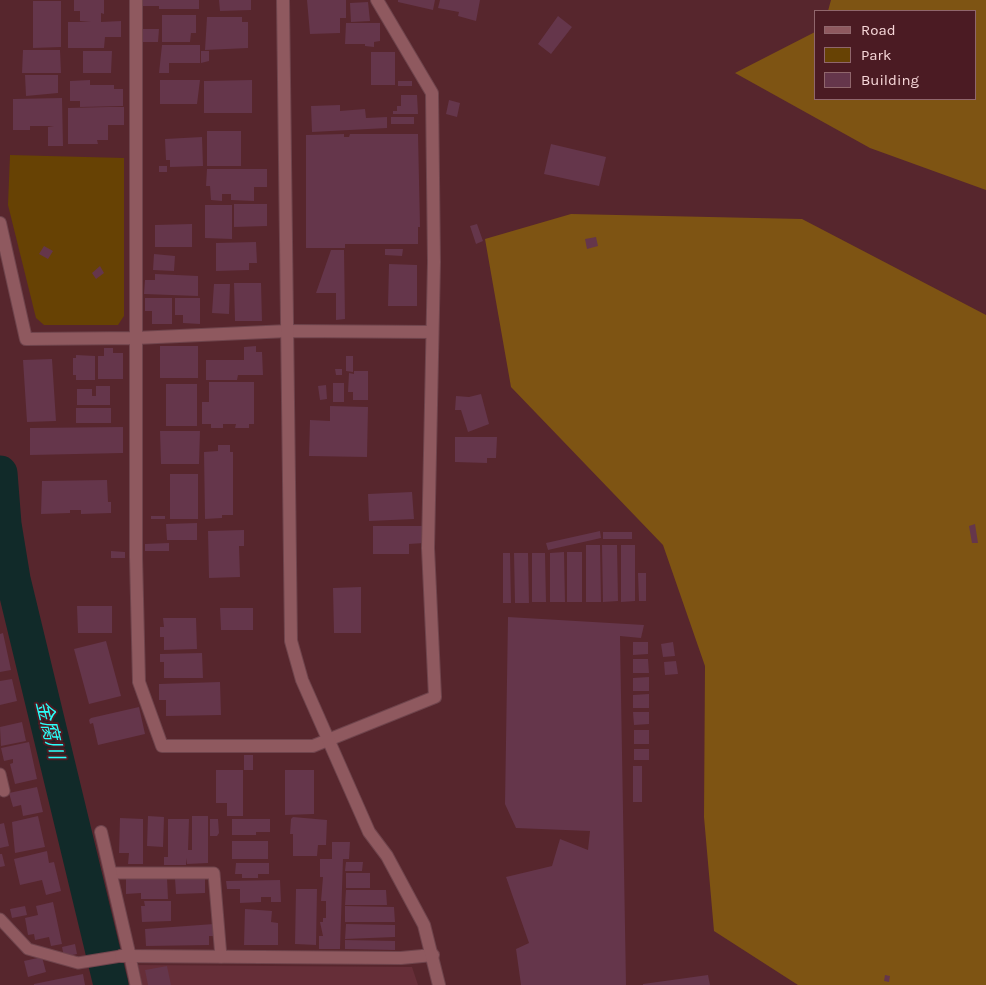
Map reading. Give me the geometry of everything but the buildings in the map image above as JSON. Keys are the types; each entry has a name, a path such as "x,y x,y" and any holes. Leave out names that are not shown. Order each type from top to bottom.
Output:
{"street":[{"path":"136,0 136,556 139,682 162,746 313,746 435,697 428,548 432,332 432,93 377,0"},
{"path":"283,0 291,641 302,680 369,832 386,856 424,925 439,985"},
{"path":"0,222 26,339 136,338 288,331 432,332"},
{"path":"101,832 111,873 125,956 401,958 433,955"}],"lane":[{"path":"0,774 4,791"},
{"path":"111,873 214,873 220,957"},
{"path":"0,919 28,949 78,963 125,956 136,985"}],"shaded area":[{"path":"831,0 986,0 986,190 870,148 735,73 814,33 814,100 976,100 976,10 828,10"},
{"path":"571,214 802,219 986,315 986,985 798,985 714,931 704,817 705,666 663,545 511,387 485,239"},
{"path":"138,965 412,967 418,985 142,985"}],"green space":[{"path":"10,155 124,158 124,316 118,325 44,325 36,318 8,205"}],"waterway":[{"name":"金腐川","path":"0,473 4,524 13,579 111,985"}]}
